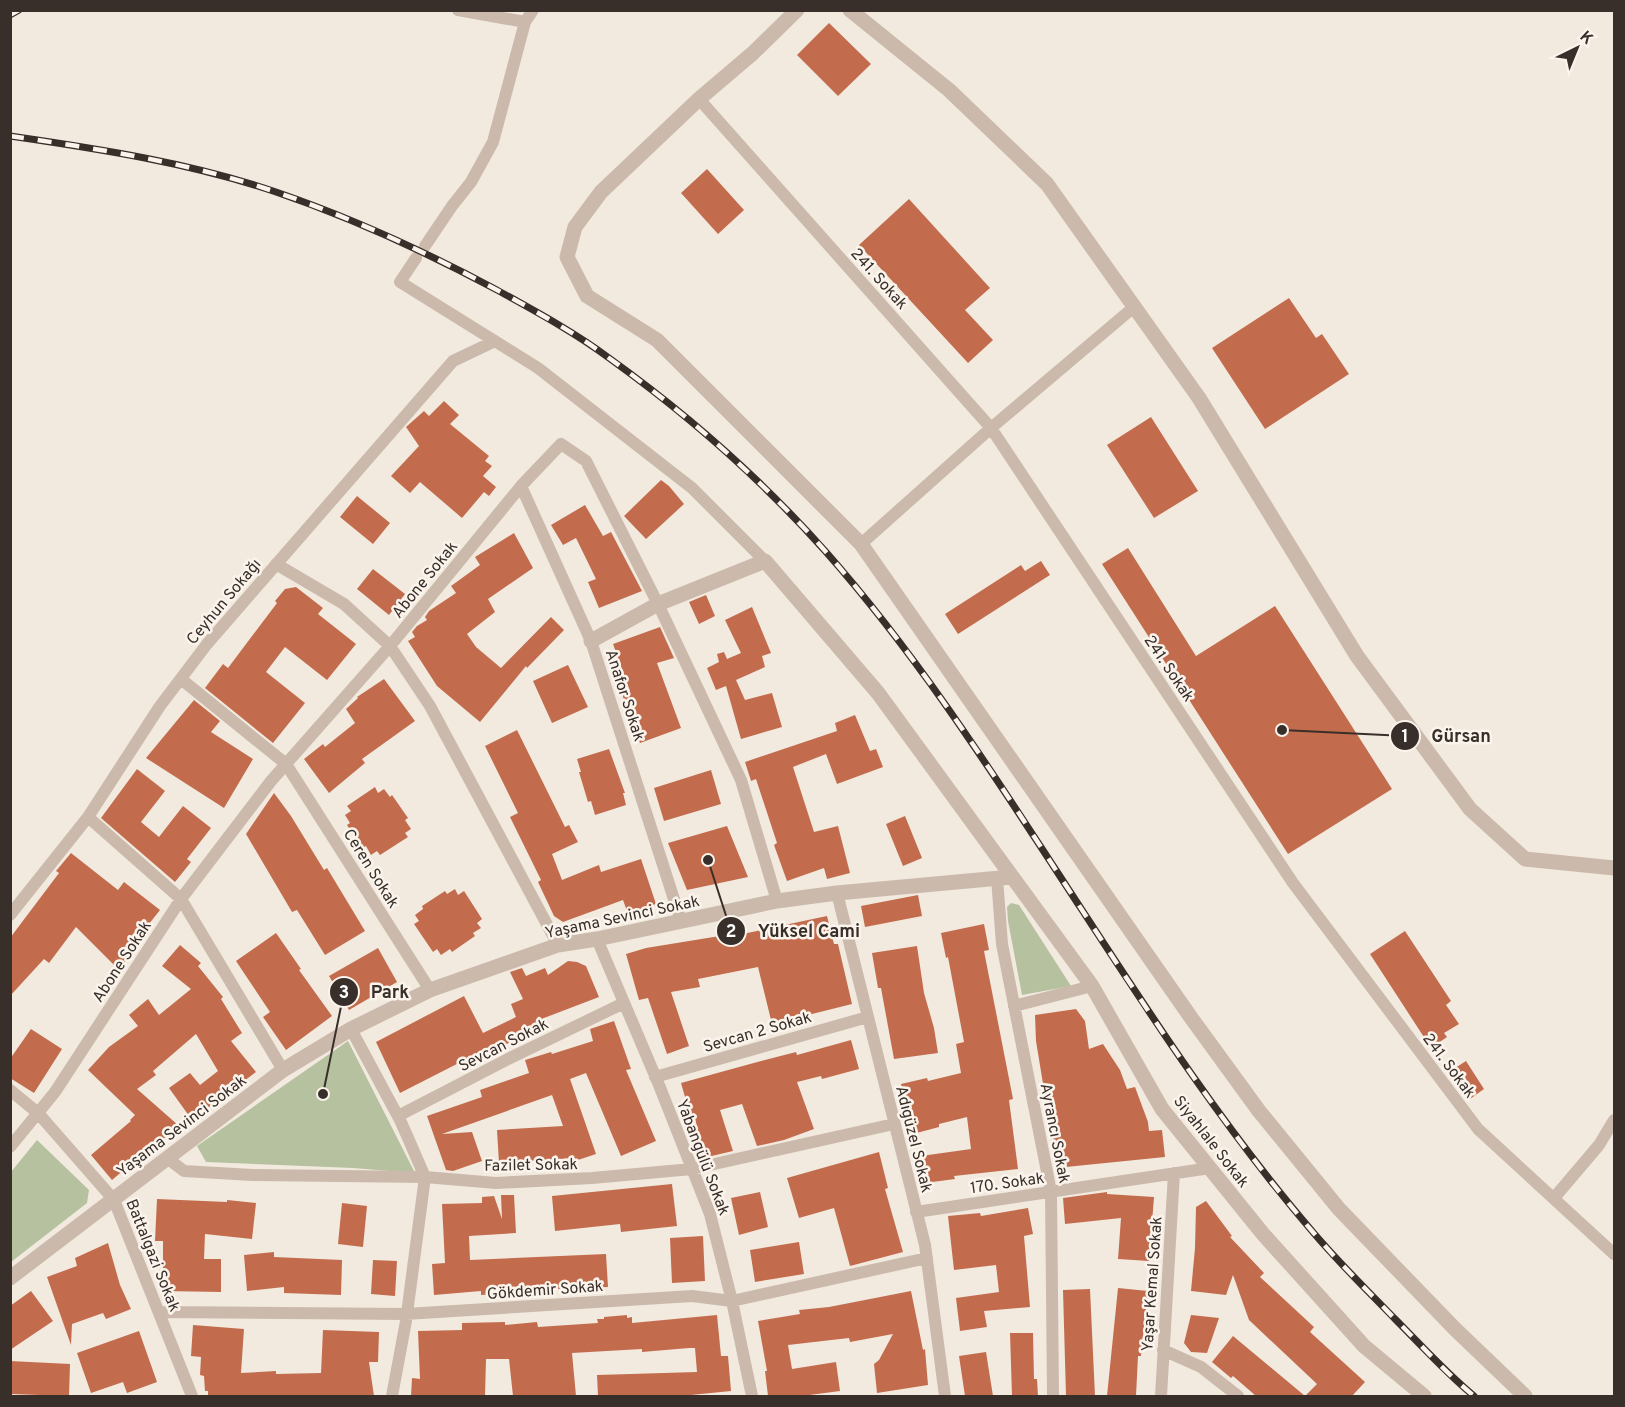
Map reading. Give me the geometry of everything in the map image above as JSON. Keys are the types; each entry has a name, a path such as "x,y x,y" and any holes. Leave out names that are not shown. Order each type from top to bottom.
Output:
{"street":[{"path":"458,10 525,22"},
{"path":"425,246 471,182 493,142 525,22 534,10"},
{"path":"797,10 601,192 575,227 567,257 587,296 657,340 861,544 1192,1019 1259,1111 1339,1209 1455,1329 1525,1396"},
{"path":"850,10 949,90 1047,184 1199,398 1358,656 1470,809 1525,859 1614,868"},
{"name":"241. Sokak","path":"699,99 991,429 1293,883 1478,1129 1614,1254"},
{"path":"416,258 400,282 538,368 692,488 765,561 658,604 591,640"},
{"path":"861,544 1134,307"},
{"name":"Ceyhun Sokağı","path":"10,915 88,817 160,706 276,564 453,361 495,341"},
{"name":"Abone Sokak","path":"10,1147 55,1092 181,899 271,781 390,646 521,486 561,444 586,461 658,604 741,780 777,901"},
{"name":"Anafor Sokak","path":"521,486 591,640 681,921"},
{"name":"Siyahlale Sokak","path":"765,561 878,693 1004,878 1092,986 1162,1109 1263,1234 1364,1346 1424,1396"},
{"path":"276,564 344,604 390,646 430,706 558,945"},
{"name":"Ceren Sokak","path":"181,679 286,764 430,990"},
{"path":"88,817 181,899 283,1070"},
{"name":"Yaşama Sevinci Sokak","path":"10,1278 283,1070 351,1029 430,990 558,945 777,901 837,892 1004,878"},
{"name":"Ayrancı Sokak","path":"1004,878 1002,944 1051,1192 1053,1396"},
{"name":"Adıgüzel Sokak","path":"837,892 927,1258 945,1396"},
{"name":"Yabangülü Sokak","path":"597,939 710,1214 732,1301 752,1396"},
{"path":"1014,1006 1092,986"},
{"name":"Sevcan Sokak","path":"398,1116 624,1003"},
{"name":"Sevcan 2 Sokak","path":"655,1077 868,1017"},
{"path":"351,1029 398,1116 425,1177 392,1396"},
{"name":"Battalgazi Sokak","path":"10,1090 38,1113 114,1200 192,1396"},
{"path":"1554,1198 1599,1145 1614,1120"},
{"name":"Fazilet Sokak","path":"167,1158 184,1170 195,1171 252,1175 425,1177 496,1183 592,1178 692,1169 894,1124"},
{"name":"170. Sokak","path":"916,1212 1210,1168"},
{"name":"Yaşar Kemal Sokak","path":"1161,1396 1174,1173"},
{"name":"Gökdemir Sokak","path":"160,1312 406,1314 692,1296 732,1301 927,1258"},
{"path":"1163,1350 1201,1367 1238,1396"}],"green space":[{"path":"1011,903 1019,905 1071,986 1022,995 1008,921 1007,907"},
{"path":"348,1041 415,1173 206,1162 197,1146"},
{"path":"37,1140 89,1190 87,1203 11,1262 11,1172"}],"building":[{"path":"829,23 871,64 838,96 797,55"},
{"path":"707,169 744,210 718,234 681,193"},
{"path":"909,199 990,288 965,310 993,340 968,363 859,245"},
{"path":"1289,298 1316,338 1322,334 1349,374 1265,429 1212,348"},
{"path":"444,401 459,415 450,424 489,456 485,461 492,466 483,476 496,487 489,496 484,492 462,518 420,482 410,493 391,476 419,446 406,427 424,411 429,416"},
{"path":"1151,417 1198,491 1154,518 1107,445"},
{"path":"661,480 684,504 646,539 624,516"},
{"path":"357,496 390,523 373,544 340,517"},
{"path":"585,505 603,536 611,532 642,591 599,608 588,582 596,579 576,538 563,545 551,525"},
{"path":"514,533 533,568 488,599 495,612 467,634 476,647 501,668 551,617 564,630 527,668 526,666 480,722 437,686 408,641 415,637 412,632 417,626 427,620 425,617 429,611 456,593 451,586 480,565 475,557"},
{"path":"1128,548 1196,656 1275,606 1392,789 1288,854 1102,564"},
{"path":"1041,561 1050,575 958,634 945,614 1021,565 1025,571"},
{"path":"373,569 405,594 389,615 357,589"},
{"path":"296,587 323,608 318,614 356,644 327,680 285,647 266,672 305,703 273,743 205,688 223,664 228,668 285,589"},
{"path":"706,595 715,616 699,624 689,602"},
{"path":"752,607 771,653 762,656 765,667 736,680 745,700 772,693 782,727 741,739 726,686 716,690 707,668 719,662 717,654 724,652 727,659 741,653 725,620"},
{"path":"660,627 674,658 657,663 681,728 640,743 622,694 630,691 613,644"},
{"path":"568,665 588,707 552,723 533,681"},
{"path":"384,679 415,721 362,759 365,763 329,793 304,759 323,744 325,747 355,723 346,709 357,697"},
{"path":"194,700 220,721 211,732 253,759 224,808 146,758"},
{"path":"855,715 870,751 876,749 883,767 837,784 826,754 793,767 814,832 838,826 850,873 827,879 824,868 787,881 774,845 777,843 756,779 751,781 745,762 837,731 835,723"},
{"path":"517,730 565,827 569,825 578,842 552,854 562,880 599,865 601,872 641,859 656,904 628,914 623,900 563,922 554,916 538,882 541,880 510,817 518,813 485,746"},
{"path":"609,749 625,793 623,793 626,805 595,815 591,801 588,802 577,759"},
{"path":"137,769 165,791 141,822 159,837 183,806 211,828 187,859 191,862 175,882 101,818"},
{"path":"711,770 721,804 664,821 654,788"},
{"path":"375,787 378,793 384,789 390,797 392,795 408,818 405,820 411,829 405,833 408,837 380,855 377,851 371,855 366,846 362,848 347,825 350,823 345,815 351,811 347,806"},
{"path":"274,793 324,870 327,868 365,931 325,955 297,910 292,912 246,834"},
{"path":"905,816 922,858 903,866 886,824"},
{"path":"727,826 748,877 687,890 668,843"},
{"path":"71,853 118,890 124,882 160,910 130,948 134,953 118,969 76,927 49,963 44,959 10,996 10,938 59,873 56,871"},
{"path":"455,889 458,895 464,891 482,919 477,923 481,928 473,933 475,936 452,952 450,949 441,955 437,949 433,952 414,924 419,921 415,915 423,909 422,906 445,891 447,894"},
{"path":"918,895 922,916 865,927 861,906"},
{"path":"827,916 834,944 838,944 852,1004 772,1024 758,967 698,979 700,987 671,992 689,1046 667,1054 648,998 639,1000 626,954 646,948 732,934 733,936"},
{"path":"984,924 989,950 984,951 1013,1099 1009,1100 1018,1169 954,1176 955,1179 925,1183 921,1156 971,1149 967,1117 913,1134 901,1084 927,1078 928,1081 961,1073 956,1044 964,1042 948,957 946,958 941,933"},
{"path":"1405,931 1451,1001 1446,1005 1459,1024 1444,1033 1447,1037 1431,1048 1370,954"},
{"path":"276,933 332,1016 286,1050 263,1017 270,1012 236,961"},
{"path":"180,945 201,963 198,966 223,997 221,999 242,1033 231,1041 256,1072 192,1120 169,1088 190,1073 200,1085 218,1071 196,1034 153,1071 156,1075 137,1089 178,1125 154,1148 152,1146 112,1180 91,1155 135,1115 88,1070 109,1047 138,1026 129,1015 148,999 159,1015 191,989 162,966"},
{"path":"917,946 924,993 938,1053 894,1059 872,953"},
{"path":"378,948 397,982 349,1010 329,976"},
{"path":"568,961 586,966 599,997 544,1018 547,1026 500,1047 498,1043 400,1093 376,1042 464,996 483,1033 516,1017 511,1004 523,999 510,972 522,968 526,976 545,968 548,975"},
{"path":"1076,1009 1085,1021 1089,1049 1103,1044 1120,1070 1127,1089 1135,1087 1149,1131 1162,1130 1165,1157 1056,1168 1049,1095 1045,1096 1036,1041 1035,1015"},
{"path":"614,1021 631,1069 626,1070 656,1141 621,1156 586,1073 570,1079 596,1154 575,1161 574,1158 499,1163 497,1130 563,1126 552,1095 442,1134 472,1132 482,1161 453,1171 446,1170 427,1116 482,1097 480,1090 529,1073 525,1060 593,1041 590,1029"},
{"path":"31,1029 62,1049 34,1093 10,1078 10,1059"},
{"path":"851,1040 859,1069 822,1079 821,1076 797,1082 814,1129 784,1140 757,1146 742,1104 720,1110 733,1151 703,1158 695,1117 691,1118 681,1083 796,1052 797,1055"},
{"path":"1466,1061 1484,1089 1470,1099 1452,1070"},
{"path":"879,1152 888,1188 885,1189 903,1252 850,1266 834,1208 799,1218 787,1178"},
{"path":"672,1184 677,1226 621,1232 620,1224 555,1231 552,1196"},
{"path":"760,1192 768,1227 739,1235 731,1198"},
{"path":"1107,1192 1107,1194 1154,1197 1149,1261 1118,1259 1121,1218 1065,1224 1063,1198"},
{"path":"501,1195 514,1195 516,1233 469,1236 470,1260 606,1254 608,1287 511,1291 511,1293 481,1295 481,1291 434,1295 432,1264 445,1263 442,1204 482,1203 482,1197 494,1196 502,1219"},
{"path":"157,1199 227,1202 227,1200 256,1203 252,1239 205,1234 204,1259 221,1259 221,1292 163,1291 163,1241 155,1241"},
{"path":"1206,1201 1232,1236 1230,1237 1264,1273 1260,1277 1314,1327 1310,1332 1365,1382 1352,1396 1305,1396 1317,1384 1249,1320 1233,1275 1226,1295 1191,1291 1196,1207"},
{"path":"342,1203 367,1206 363,1247 338,1244"},
{"path":"1028,1208 1033,1234 1024,1236 1030,1307 984,1311 987,1327 960,1331 956,1298 999,1292 996,1265 954,1270 948,1216 980,1213 981,1216"},
{"path":"703,1236 705,1281 672,1283 670,1238"},
{"path":"799,1242 804,1274 755,1282 750,1250"},
{"path":"108,1243 120,1285 131,1309 106,1319 103,1313 72,1324 71,1345 47,1277 77,1266 75,1258"},
{"path":"274,1252 274,1257 342,1260 341,1295 284,1293 284,1287 247,1291 244,1255"},
{"path":"373,1260 397,1261 395,1296 371,1294"},
{"path":"1118,1288 1148,1291 1141,1356 1138,1356 1136,1396 1107,1396"},
{"path":"1090,1289 1095,1396 1066,1396 1063,1290"},
{"path":"31,1291 53,1321 10,1350 10,1306"},
{"path":"911,1291 923,1350 925,1349 928,1385 877,1393 874,1364 879,1360 893,1334 850,1342 849,1338 788,1345 792,1369 836,1362 840,1391 802,1396 768,1396 765,1371 767,1371 758,1321 800,1314 799,1310 829,1307"},
{"path":"627,1315 627,1318 632,1317 632,1323 717,1315 721,1356 728,1356 731,1391 681,1396 598,1396 597,1375 697,1372 695,1348 689,1348 642,1352 642,1349 572,1353 576,1396 513,1396 509,1359 486,1359 485,1396 411,1396 412,1378 420,1379 418,1331 462,1330 462,1323 505,1322 505,1325 537,1322 538,1327 598,1323 597,1319 604,1319 604,1317"},
{"path":"1191,1315 1219,1318 1207,1353 1191,1352 1184,1343"},
{"path":"193,1325 244,1329 241,1373 276,1371 276,1374 321,1373 323,1330 379,1332 378,1362 369,1362 374,1396 208,1396 208,1391 205,1391 204,1376 200,1375 201,1357 191,1356"},
{"path":"139,1331 157,1382 127,1393 123,1382 91,1393 77,1353"},
{"path":"1010,1333 1033,1333 1034,1379 1037,1379 1038,1396 1012,1396"},
{"path":"1233,1336 1305,1396 1256,1396 1233,1376 1231,1378 1212,1362"},
{"path":"986,1352 993,1396 965,1396 959,1356"},
{"path":"10,1361 70,1364 69,1396 10,1394"}],"railway":[{"path":"10,15 19,10"},
{"path":"10,136 111,152 211,173 276,192 361,224 497,290 582,339 638,379 723,449 776,499 826,552 923,673 1011,801 1154,1019 1214,1106 1278,1190 1332,1254 1434,1359 1474,1396"}],"place":[{"name":"Gürsan","path":"1282,730"},
{"name":"Yüksel Cami","path":"708,860"},
{"name":"Park","path":"323,1094"}]}
